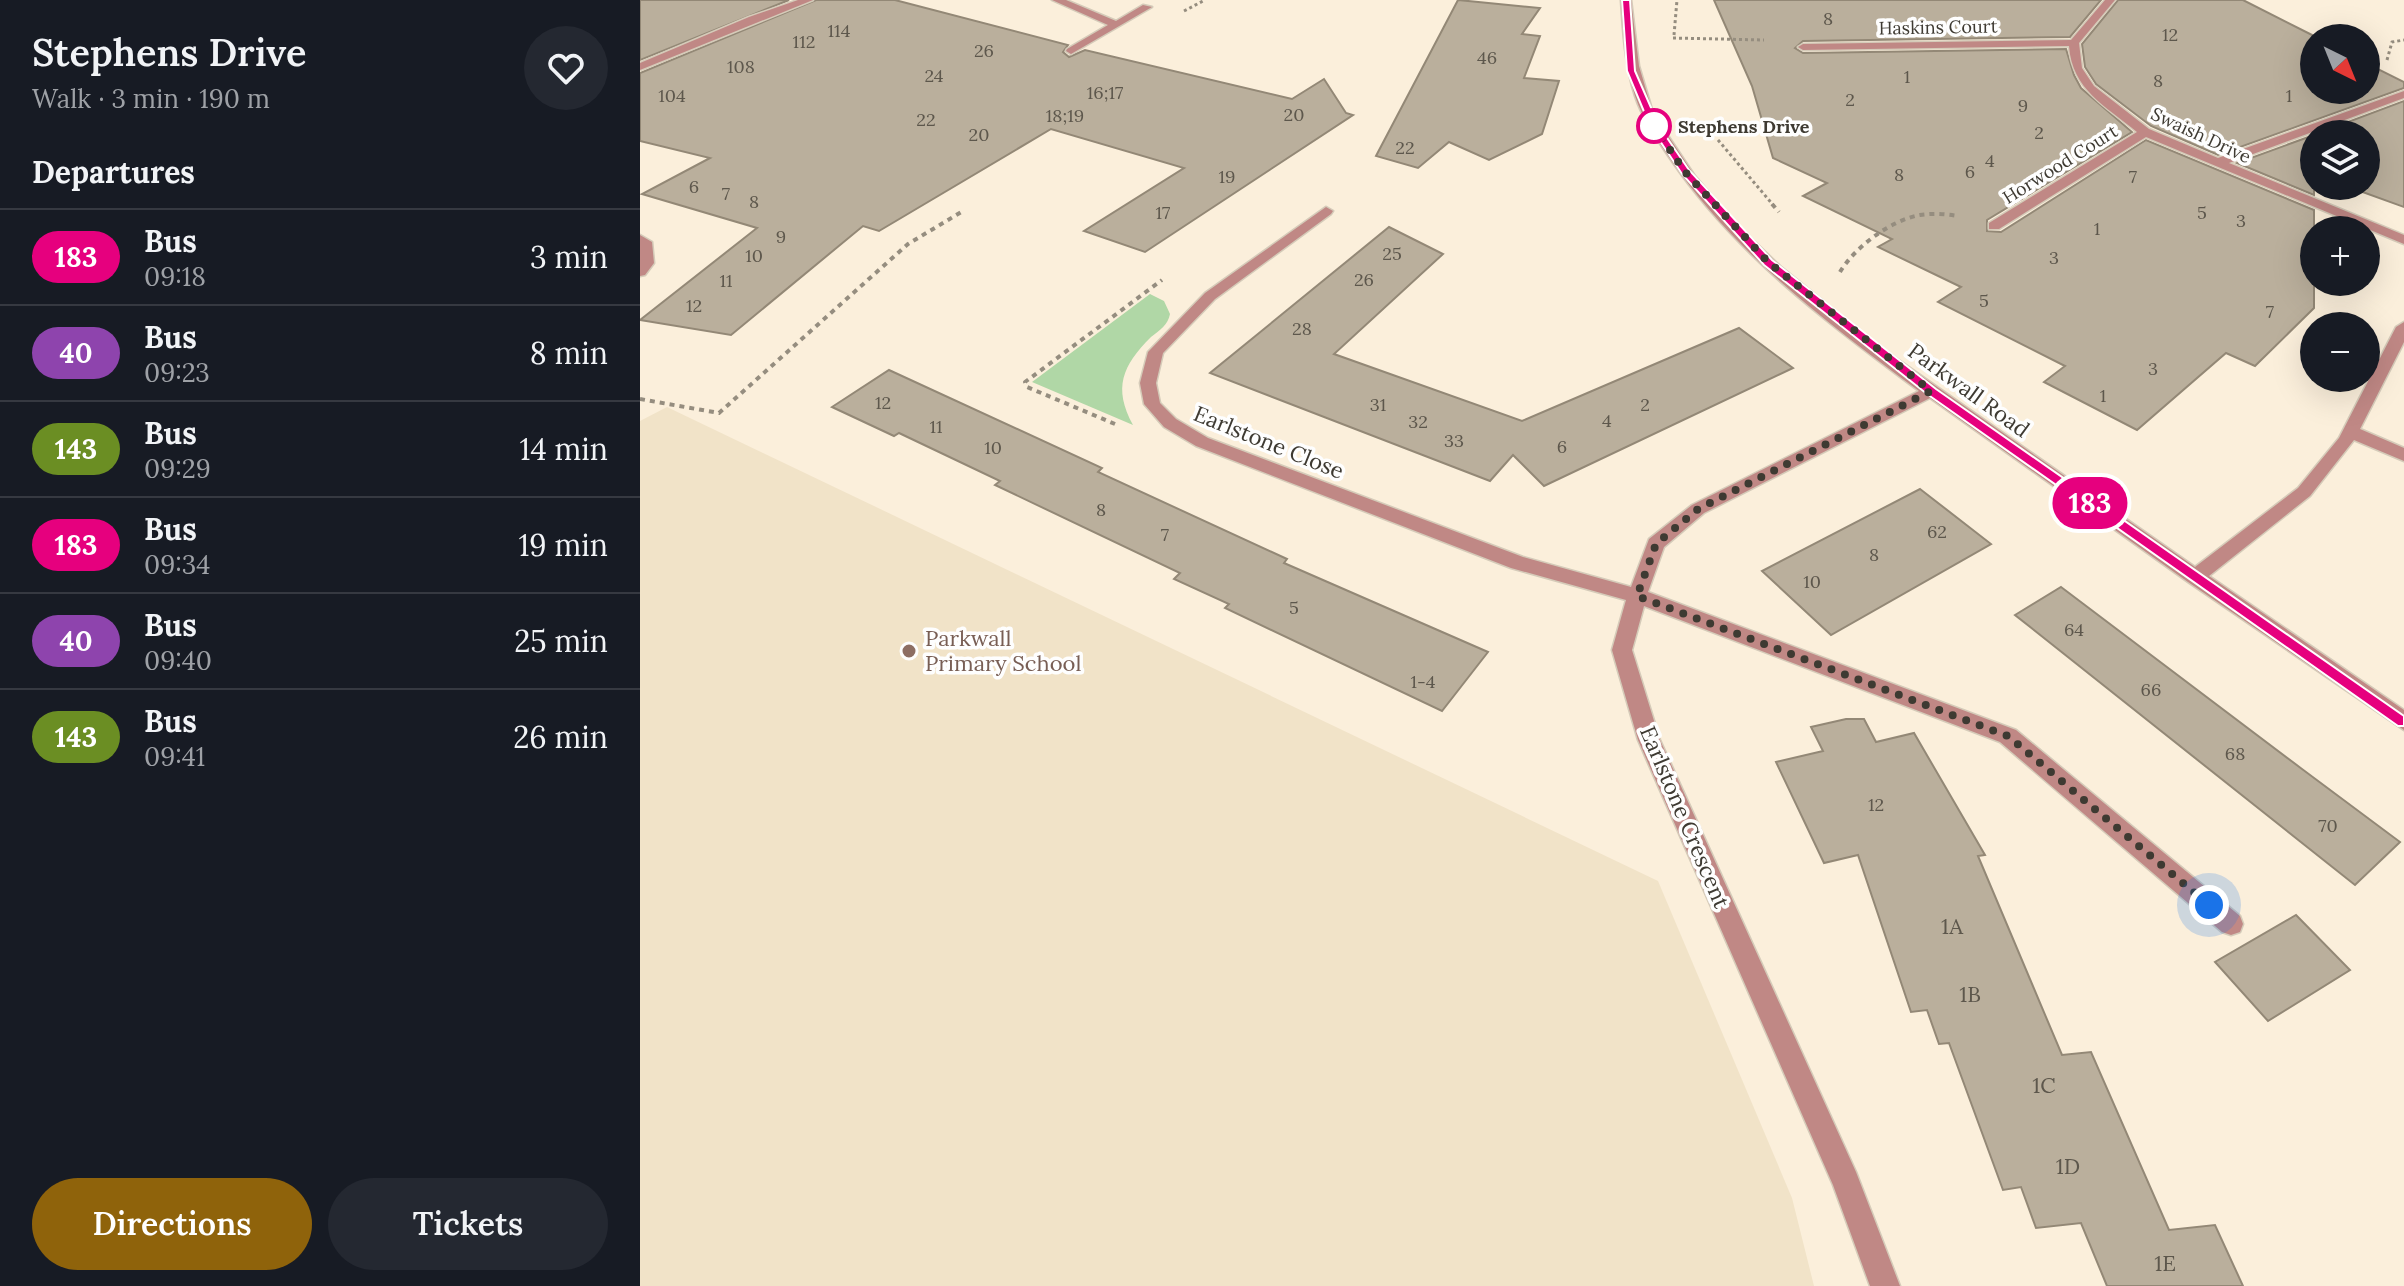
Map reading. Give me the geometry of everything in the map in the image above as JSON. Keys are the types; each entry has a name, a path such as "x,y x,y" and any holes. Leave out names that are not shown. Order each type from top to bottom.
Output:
{"street":[{"path":"640,67 753,19 808,0"},
{"path":"1057,0 1115,24"},
{"name":"Parkwall Road","path":"1626,0 1631,71 1654,126 1685,172 1768,262 1826,311 1931,391 2404,721"},
{"path":"2074,43 2110,0"},
{"path":"1071,51 1147,7"},
{"name":"Haskins Court","path":"1803,47 2074,43"},
{"name":"Swaish Drive","path":"2074,43 2076,68 2090,88 2145,132 2404,240"},
{"path":"2216,163 2404,94"},
{"name":"Horwood Court","path":"1997,224 2145,132"},
{"name":"Earlstone Close","path":"1326,211 1210,296 1156,352 1148,383 1152,404 1170,423 1202,442 1518,563 1637,596"},
{"path":"640,239 645,242 647,263 640,272"},
{"path":"2195,577 2304,492 2351,432 2404,327"},
{"name":"Earlstone Crescent","path":"1885,1286 1846,1182 1649,740 1622,650 1656,544 1698,509 1931,391"},
{"path":"2351,432 2404,455"},
{"path":"1637,596 2008,736 2231,924"}],"path":[{"path":"1672,50 1677,0"},
{"path":"1673,38 1795,40 1829,47"},
{"path":"1717,140 1780,213"},
{"path":"640,399 719,413 908,244 963,211"},
{"path":"1826,311 1842,267 1855,252 1913,217 1939,214 1997,224"},
{"path":"1833,261 1842,267"}],"shaded area":[{"name":"Parkwall Primary School","path":"667,407 1658,881 1792,1198 1814,1286 640,1286 640,421"}],"green space":[{"path":"1150,294 1164,301 1170,314 1127,368 1123,400 1133,425 1032,382"}],"building":[{"path":"640,0 789,0 640,60"},
{"path":"816,0 895,0 1068,45 1063,52 1069,57 1085,50 1292,99 1324,79 1346,113 1353,115 1145,252 1084,231 1184,168 1051,129 879,231 863,226 731,335 640,320 757,228 642,194 710,158 640,141 640,73"},
{"path":"1458,0 1540,8 1522,34 1540,36 1524,78 1559,81 1542,134 1489,160 1449,142 1418,168 1376,156"},
{"path":"1714,0 2101,0 2070,37 1803,41 1795,48 1803,53 2066,49 2081,88 2132,132 1987,220 1987,231 2001,232 2146,140 2314,210 2314,216 2300,216 2300,296 2314,296 2314,308 2310,312 2300,312 2300,322 2255,366 2226,353 2137,430 2044,382 2065,366 1938,302 1961,287 1878,247 1892,239 1803,196 1827,183 1773,158 1752,86"},
{"path":"2118,0 2243,0 2300,29 2300,104 2360,104 2315,120 2300,120 2300,125 2218,155 2151,126 2096,84 2085,67 2082,44"},
{"path":"2380,70 2404,82 2404,88 2380,97"},
{"path":"2404,101 2404,207 2380,198 2380,120 2353,120"},
{"path":"2300,140 2300,189 2237,163"},
{"path":"1389,227 1443,254 1334,354 1522,421 1739,328 1793,368 1544,486 1513,455 1490,481 1210,373"},
{"path":"889,370 1102,468 1098,472 1287,559 1284,563 1488,652 1442,711 1225,608 1229,604 1174,579 1180,573 995,485 1000,481 899,433 894,436 832,407"},
{"path":"1920,489 1991,544 1831,635 1762,571"},
{"path":"2061,587 2400,842 2355,885 2015,615"},
{"path":"1846,719 1864,719 1876,742 1914,733 1985,855 1978,856 2062,1055 2091,1052 2169,1230 2215,1225 2243,1286 2107,1286 2081,1223 2036,1228 2021,1187 2003,1190 1949,1043 1939,1044 1927,1010 1911,1012 1858,855 1824,863 1776,762 1823,751 1811,727"},
{"path":"2296,915 2350,970 2268,1021 2215,962"}],"bus line":[{"name":"183","path":"1626,0 1631,71 1654,126 1685,172 1768,262 1826,311 1931,391 2404,721"}],"place":[{"name":"Stephens Drive","path":"1654,126"},
{"name":"Parkwall Primary School","path":"909,651"}],"route":[{"path":"1654,126 1685,172 1768,262 1826,311 1931,391 1698,509 1656,544 1637,596 2008,736 2209,905"}]}
